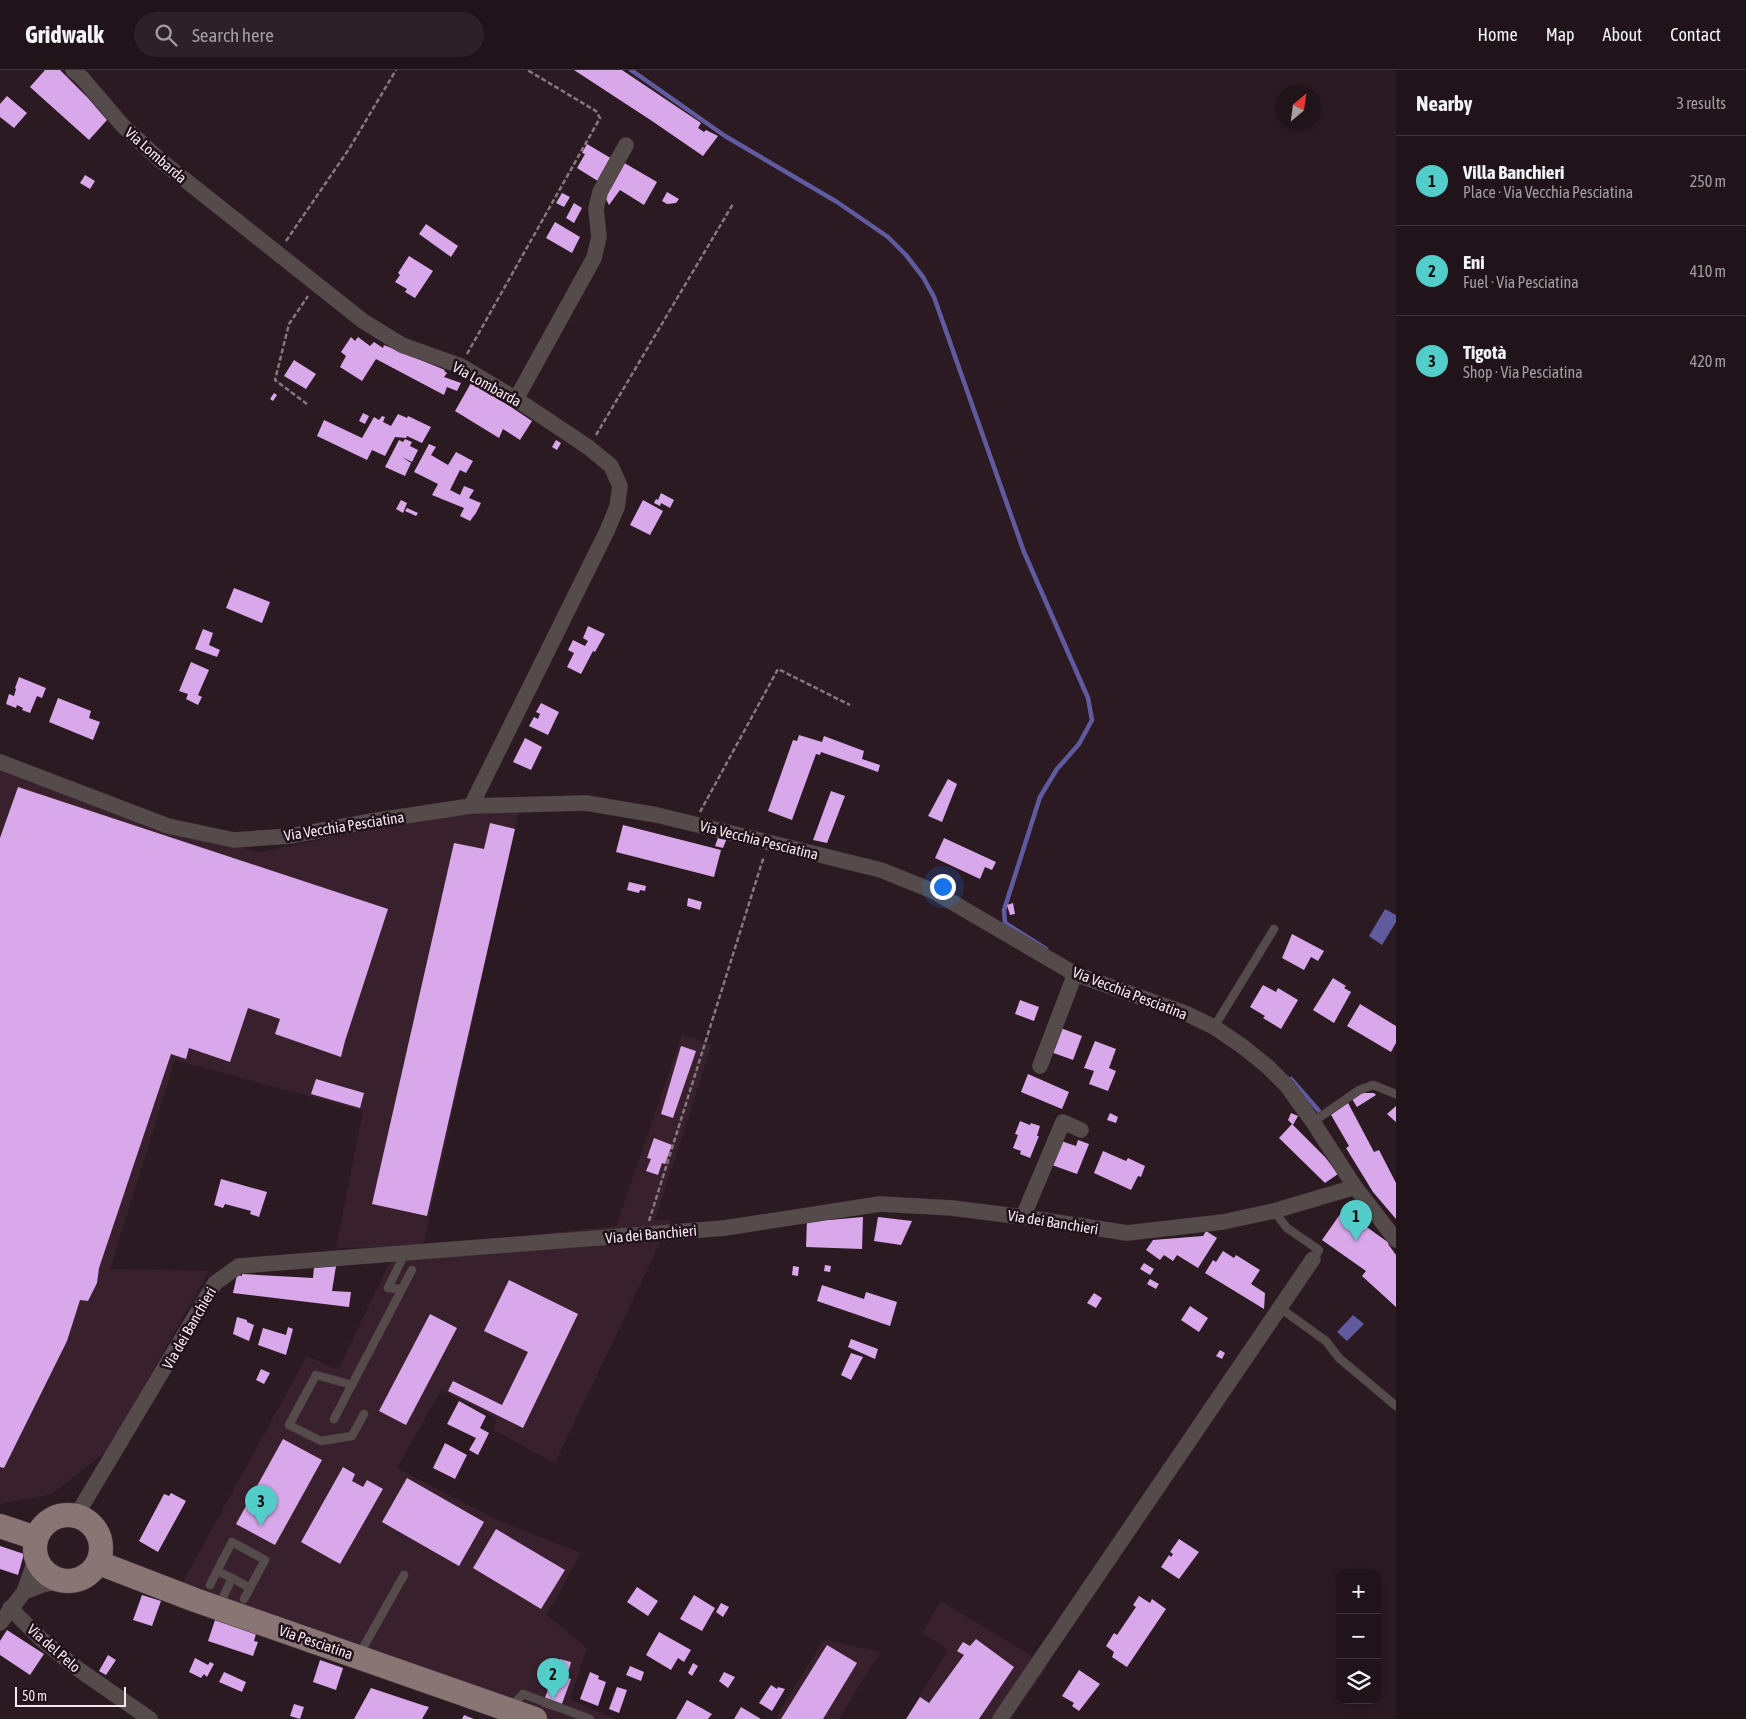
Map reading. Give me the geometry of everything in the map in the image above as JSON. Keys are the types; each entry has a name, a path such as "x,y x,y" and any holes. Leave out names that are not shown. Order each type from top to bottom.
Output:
{"main road":[{"path":"76,1516 85,1519 93,1525 102,1543 102,1553 99,1563 83,1579 71,1582 60,1581 49,1576 41,1568 36,1548 40,1529 56,1517 76,1516"},
{"path":"0,1526 36,1548"},
{"name":"Via Pesciatina","path":"99,1563 218,1608 535,1719"}],"street":[{"name":"Via Lombarda","path":"73,70 123,126 160,160 237,223 363,321 402,345 461,366 516,399 588,447 611,466 620,486 617,507 607,531 471,806"},
{"path":"516,399 594,258 599,237 596,209 600,192 626,145"},
{"name":"Via Vecchia Pesciatina","path":"0,762 168,826 234,840 290,836 471,806 586,803 657,815 881,870 933,891 1075,974 1216,1023 1267,1066 1287,1086 1355,1187 1396,1240"},
{"path":"1040,1066 1075,974"},
{"path":"1023,1217 1063,1122 1081,1130"},
{"name":"Via dei Banchieri","path":"76,1516 215,1283 239,1266 725,1228 880,1204 952,1208 1023,1217 1127,1234 1223,1222 1274,1211 1355,1187"},
{"path":"1000,1719 1313,1259"},
{"path":"0,1623 24,1592 36,1548"},
{"path":"24,1592 60,1581"},
{"name":"Via del Pelo","path":"10,1608 41,1639 78,1669 150,1719"}],"lane":[{"path":"1216,1023 1274,929"},
{"path":"1313,1122 1359,1090 1373,1086 1396,1094"},
{"path":"1274,1211 1287,1228 1319,1250 1313,1259"},
{"path":"402,1289 388,1288 405,1253"},
{"path":"334,1419 412,1270"},
{"path":"1280,1308 1326,1340 1339,1358 1396,1406"},
{"path":"352,1384 316,1375 289,1424 321,1441 352,1436 364,1414"},
{"path":"210,1584 232,1542 265,1560 244,1599"},
{"path":"217,1571 250,1588"},
{"path":"358,1657 404,1575"},
{"path":"218,1608 232,1578"},
{"path":"508,1709 522,1694 590,1719"}],"path":[{"path":"278,254 349,149 396,70"},
{"path":"461,366 600,118 596,111 530,70"},
{"path":"588,447 733,204"},
{"path":"307,404 275,380 289,324 316,284"},
{"path":"694,824 778,669 850,705"},
{"path":"645,1234 769,842"}],"shaded area":[{"path":"0,771 155,828 260,852 423,819 519,810 423,1246 616,1226 682,1035 712,1044 655,1220 671,1220 555,1463 493,1430 497,1419 441,1390 397,1468 497,1520 581,1553 547,1615 587,1648 570,1699 615,1719 501,1719 173,1600 307,1356 338,1370 397,1247 336,1248 363,1111 175,1060 110,1269 209,1271 108,1450 52,1494 0,1504"},
{"path":"1385,909 1396,915 1396,922 1382,945 1369,936"},
{"path":"1353,1315 1364,1324 1347,1341 1337,1332"},
{"path":"941,1601 1048,1666 1011,1719 906,1719 948,1650 922,1633"},
{"path":"824,1639 880,1652 839,1719 775,1719"}],"building":[{"path":"45,70 60,70 107,120 89,140 30,87"},
{"path":"574,70 622,70 701,123 698,128 718,136 703,156"},
{"path":"7,96 27,113 14,128 0,117 0,104"},
{"path":"587,144 614,160 601,183 577,168 585,154 582,153"},
{"path":"621,161 657,182 644,205 620,190 609,205 605,197"},
{"path":"85,175 95,181 90,189 80,183"},
{"path":"667,192 679,199 676,203 667,204 662,201"},
{"path":"562,193 570,197 564,207 556,203"},
{"path":"574,203 582,208 574,223 566,218"},
{"path":"555,222 580,237 572,253 546,238"},
{"path":"426,224 458,246 451,257 419,234"},
{"path":"409,256 433,271 415,298 405,292 407,289 395,282 400,275 398,273"},
{"path":"351,337 355,341 358,337 370,346 374,342 383,348 384,345 445,370 447,373 444,377 461,383 457,391 447,387 444,395 376,359 362,381 340,367 346,356 341,352"},
{"path":"294,360 316,374 306,389 284,376"},
{"path":"471,383 532,421 520,440 503,429 499,438 455,411"},
{"path":"274,393 277,395 273,401 270,399"},
{"path":"363,413 369,416 365,424 359,421"},
{"path":"398,414 407,418 408,416 431,427 422,443 407,436 406,438 395,437 385,456 372,450 367,460 317,436 324,420 362,438 374,417 379,420 382,416 385,417 383,422 391,426"},
{"path":"405,439 412,442 410,446 418,450 412,462 402,457 411,463 405,476 385,467 399,440 403,442"},
{"path":"556,440 561,443 557,450 552,447"},
{"path":"429,444 436,447 431,455 448,465 456,452 473,461 466,473 460,470 450,490 460,495 464,486 474,490 469,498 481,503 470,521 460,516 464,508 432,495 438,484 414,472"},
{"path":"661,493 674,500 670,508 661,503 660,506 654,503 656,499 658,500"},
{"path":"401,500 407,503 403,513 396,509"},
{"path":"643,500 663,511 650,535 630,525"},
{"path":"407,508 418,513 416,516 405,511"},
{"path":"234,588 270,602 262,623 226,608"},
{"path":"588,626 605,634 595,652 593,651 581,674 567,667 574,653 568,650 573,640 585,646 588,641 583,638"},
{"path":"203,629 213,633 209,645 220,650 217,657 195,649"},
{"path":"191,662 209,670 198,695 202,697 198,705 186,699 188,694 179,691"},
{"path":"19,677 46,688 42,698 37,696 30,713 22,710 23,708 17,705 16,708 6,704 9,694 14,696"},
{"path":"58,698 91,711 89,718 100,722 93,740 49,722"},
{"path":"541,703 559,712 548,735 529,726 534,717 538,719 540,714 536,712"},
{"path":"799,735 822,742 824,736 864,751 862,759 880,765 878,772 821,752 820,755 816,754 792,820 768,811 793,740 797,741"},
{"path":"525,738 542,747 531,770 513,762"},
{"path":"948,779 957,784 942,822 928,816"},
{"path":"18,787 388,909 341,1057 275,1034 280,1019 248,1008 230,1062 189,1048 186,1059 171,1054 99,1268 97,1283 88,1301 80,1300 67,1341 4,1468 0,1467 0,838"},
{"path":"831,791 845,796 827,843 813,840"},
{"path":"490,823 515,829 427,1216 372,1204 454,843 484,849"},
{"path":"623,825 721,850 714,877 616,852"},
{"path":"719,835 727,838 723,848 715,846"},
{"path":"944,838 996,862 992,870 985,867 980,879 935,858"},
{"path":"629,882 646,886 645,891 640,890 639,893 627,890"},
{"path":"688,898 702,902 700,910 687,906"},
{"path":"1013,903 1015,914 1010,915 1007,905"},
{"path":"1292,934 1324,951 1318,961 1311,957 1304,970 1282,958"},
{"path":"1333,978 1346,986 1344,988 1351,992 1334,1023 1313,1010"},
{"path":"1263,985 1276,992 1278,988 1298,1000 1281,1029 1250,1007"},
{"path":"1020,1000 1039,1007 1034,1021 1015,1014"},
{"path":"1360,1004 1396,1026 1396,1043 1391,1052 1347,1026"},
{"path":"1058,1027 1082,1036 1073,1060 1048,1051"},
{"path":"1095,1041 1116,1049 1109,1068 1116,1071 1108,1091 1089,1084 1094,1071 1084,1068"},
{"path":"681,1046 696,1051 673,1118 661,1114"},
{"path":"1028,1074 1069,1092 1062,1109 1021,1092"},
{"path":"316,1079 364,1093 360,1108 311,1094"},
{"path":"1361,1093 1374,1093 1376,1095 1357,1107 1352,1099"},
{"path":"1347,1101 1374,1152 1379,1150 1396,1183 1396,1219 1373,1192 1346,1148 1349,1146 1330,1113"},
{"path":"1396,1106 1396,1122 1387,1114"},
{"path":"1110,1113 1118,1117 1116,1123 1107,1120"},
{"path":"1291,1113 1298,1116 1293,1125 1288,1120"},
{"path":"1020,1121 1040,1126 1037,1136 1039,1136 1030,1158 1020,1154 1021,1151 1013,1148 1018,1135 1015,1134"},
{"path":"1292,1124 1325,1157 1338,1174 1325,1183 1279,1138"},
{"path":"654,1138 672,1145 665,1164 662,1163 658,1175 646,1171 651,1159 647,1158"},
{"path":"1078,1140 1089,1144 1077,1174 1052,1165 1061,1141 1076,1146"},
{"path":"1103,1151 1126,1161 1128,1158 1145,1166 1141,1177 1138,1176 1131,1190 1094,1173"},
{"path":"221,1179 267,1192 259,1217 250,1214 251,1211 225,1204 223,1208 214,1205"},
{"path":"1343,1210 1389,1243 1396,1255 1396,1307 1362,1276 1366,1271 1322,1240"},
{"path":"863,1217 862,1249 806,1247 807,1220"},
{"path":"878,1217 912,1221 901,1245 874,1241"},
{"path":"1206,1231 1217,1238 1198,1268 1177,1255 1173,1261 1164,1255 1160,1260 1146,1250 1153,1240 1203,1236"},
{"path":"1223,1251 1234,1258 1236,1255 1260,1270 1251,1284 1265,1293 1264,1309 1205,1273 1213,1260 1216,1262"},
{"path":"1144,1263 1154,1269 1150,1275 1140,1269"},
{"path":"825,1265 831,1266 830,1272 824,1271"},
{"path":"336,1266 332,1291 351,1292 349,1307 233,1293 237,1275 313,1278 314,1267"},
{"path":"793,1266 799,1267 798,1276 792,1275"},
{"path":"1150,1279 1159,1284 1156,1289 1147,1284"},
{"path":"509,1280 578,1314 523,1428 448,1391 453,1381 502,1405 528,1352 484,1331"},
{"path":"822,1285 864,1299 866,1292 897,1302 890,1326 817,1301"},
{"path":"1094,1293 1102,1298 1096,1308 1087,1303"},
{"path":"1190,1306 1208,1318 1199,1332 1181,1320"},
{"path":"430,1314 457,1328 406,1425 379,1411"},
{"path":"237,1317 247,1320 247,1322 254,1325 249,1341 233,1334"},
{"path":"288,1327 293,1329 286,1355 258,1345 263,1328 286,1335"},
{"path":"851,1339 878,1349 875,1359 848,1347"},
{"path":"1220,1350 1225,1353 1222,1359 1216,1356"},
{"path":"851,1353 863,1357 851,1380 841,1375"},
{"path":"261,1369 270,1373 264,1384 256,1380"},
{"path":"459,1401 486,1416 480,1428 489,1433 478,1455 469,1450 476,1438 447,1424"},
{"path":"283,1439 322,1460 275,1545 236,1524"},
{"path":"445,1443 467,1455 455,1479 433,1468"},
{"path":"343,1467 355,1474 352,1481 363,1487 367,1480 383,1489 340,1564 301,1542"},
{"path":"407,1478 484,1522 459,1566 382,1522"},
{"path":"171,1493 186,1501 158,1552 139,1541 164,1494 169,1496"},
{"path":"496,1529 565,1570 541,1609 473,1568"},
{"path":"1179,1539 1199,1552 1179,1579 1161,1567 1169,1555 1171,1557 1173,1554 1170,1552"},
{"path":"0,1546 24,1554 18,1575 0,1569"},
{"path":"637,1587 658,1601 648,1616 627,1602"},
{"path":"142,1595 161,1601 152,1626 133,1620"},
{"path":"694,1595 715,1608 702,1631 680,1619"},
{"path":"1139,1596 1150,1603 1152,1599 1166,1609 1127,1667 1112,1657 1114,1652 1106,1646 1114,1633 1117,1635 1136,1607 1133,1605"},
{"path":"721,1603 729,1607 723,1617 716,1612"},
{"path":"215,1620 256,1634 254,1641 258,1642 253,1656 208,1641"},
{"path":"7,1630 44,1654 30,1675 0,1655 0,1641"},
{"path":"659,1632 691,1650 684,1662 678,1658 671,1670 646,1655"},
{"path":"976,1639 1014,1667 979,1719 906,1719 920,1697 929,1703 964,1655 957,1651 963,1642 970,1646"},
{"path":"827,1645 857,1663 823,1719 781,1719"},
{"path":"108,1655 116,1660 106,1675 99,1671"},
{"path":"195,1658 208,1665 210,1662 214,1664 207,1677 204,1674 201,1678 189,1672"},
{"path":"560,1659 571,1662 569,1670 558,1666"},
{"path":"320,1660 343,1668 336,1690 313,1682"},
{"path":"693,1663 698,1666 692,1676 688,1673"},
{"path":"630,1666 644,1672 641,1681 626,1675"},
{"path":"1079,1670 1100,1684 1079,1711 1072,1706 1074,1703 1062,1696"},
{"path":"224,1672 246,1682 242,1692 219,1682"},
{"path":"590,1672 599,1676 598,1679 606,1682 598,1706 580,1699"},
{"path":"724,1672 735,1677 728,1688 719,1681"},
{"path":"554,1673 571,1679 559,1712 542,1706"},
{"path":"771,1685 777,1689 778,1687 785,1689 772,1711 759,1703"},
{"path":"617,1687 627,1690 619,1713 609,1709"},
{"path":"371,1688 429,1707 422,1719 354,1719"},
{"path":"687,1700 712,1714 708,1719 676,1719"},
{"path":"294,1704 304,1707 300,1719 290,1716"},
{"path":"741,1707 761,1719 734,1719"},
{"path":"464,1715 474,1719 462,1719"}],"waterway":[{"path":"631,70 725,136 837,202 888,237 906,255 923,277 934,297 1024,552 1088,698 1092,720 1079,744 1057,769 1040,797 1004,910 1005,923 1046,949"},
{"path":"1291,1079 1319,1111"}],"place":[{"name":"Villa Banchieri","path":"1356,1241"},
{"name":"Tigotà","path":"261,1526"},
{"name":"Eni","path":"553,1699"}]}
